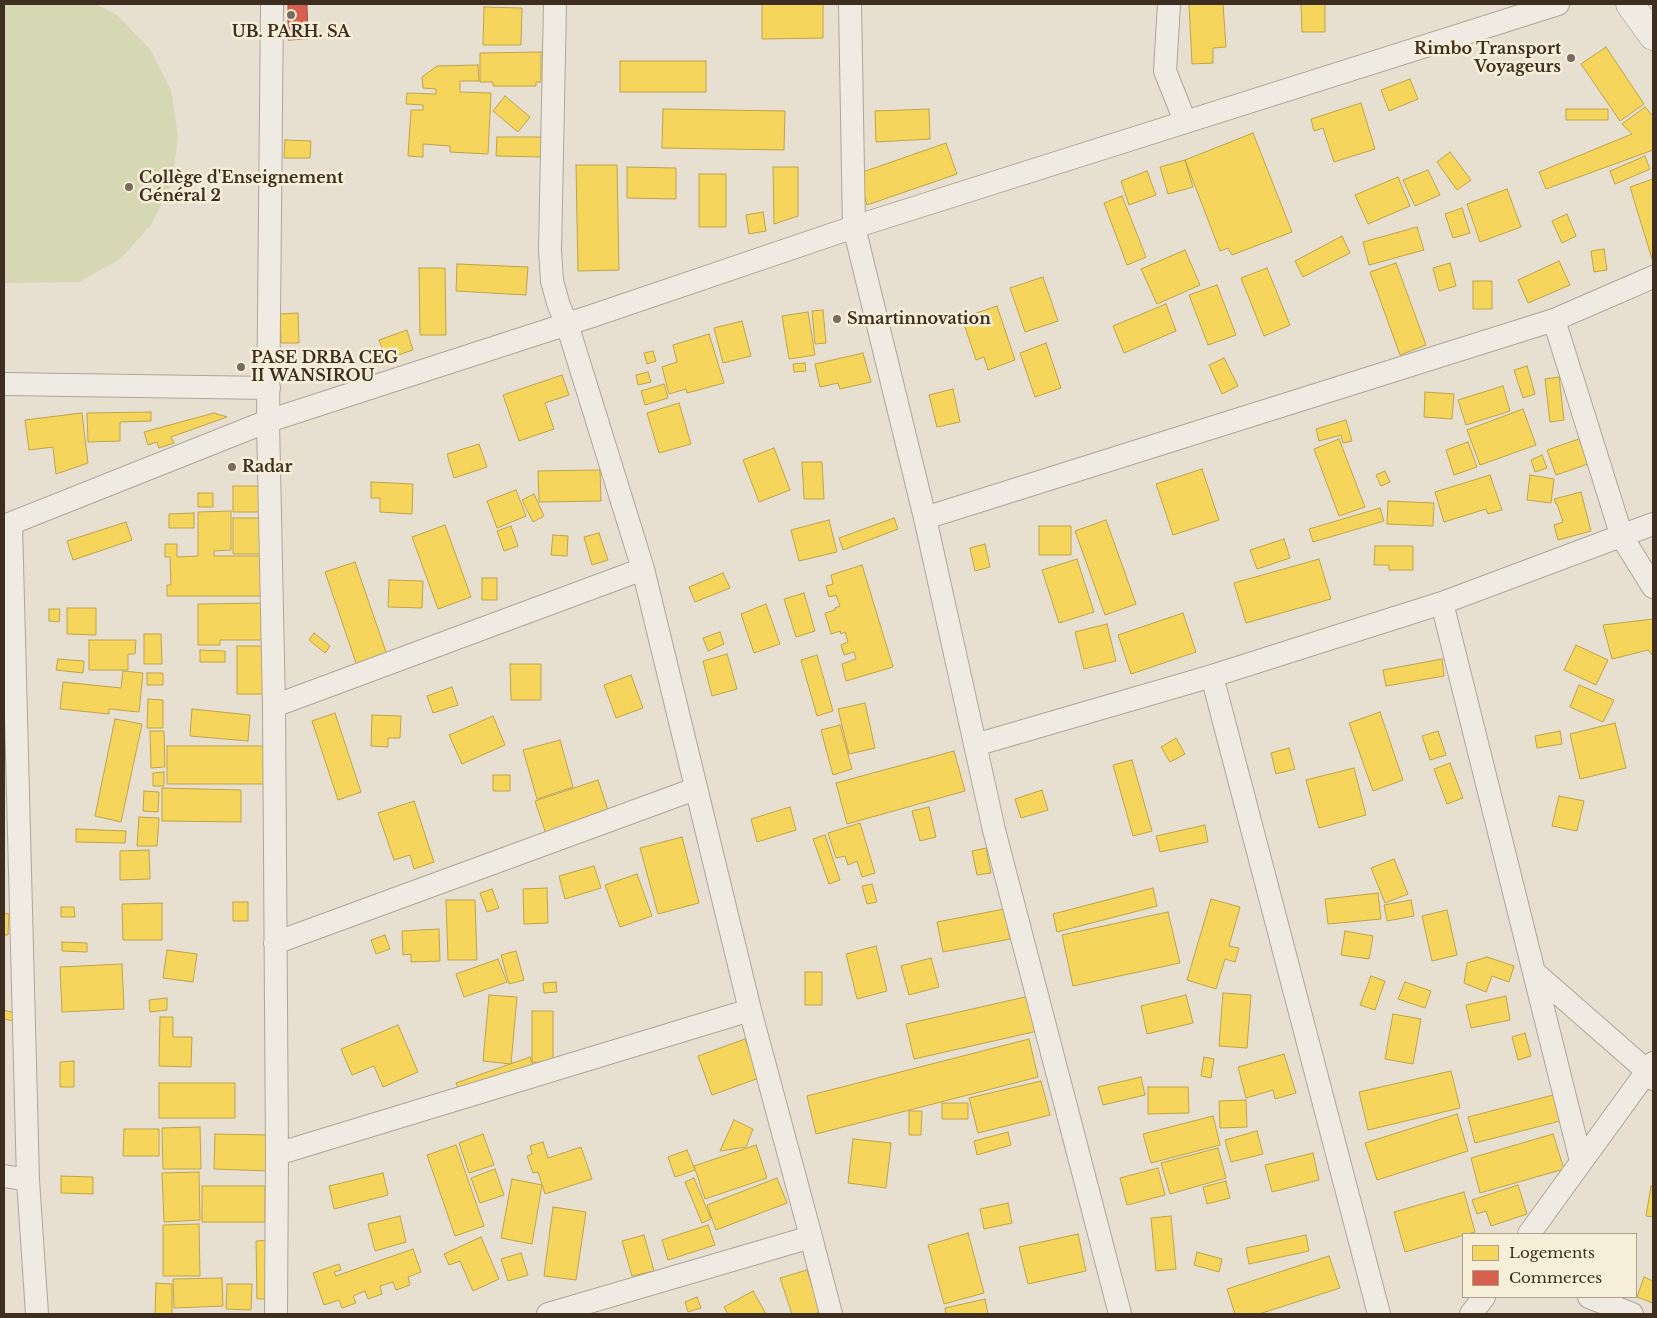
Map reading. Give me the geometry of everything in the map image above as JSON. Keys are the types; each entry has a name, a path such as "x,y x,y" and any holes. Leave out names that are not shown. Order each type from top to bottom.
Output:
{"street":[{"path":"272,4 268,421 274,706 277,1154 276,1314"},
{"path":"555,4 550,252 552,282 567,324 643,569 750,1010 831,1314"},
{"path":"850,4 854,227 925,518 994,830 1120,1314"},
{"path":"1169,4 1165,71 1185,121"},
{"path":"37,1314 28,1180 7,525 268,421 567,324 854,227 1558,4"},
{"path":"1630,4 1653,36"},
{"path":"925,518 1554,320 1653,277"},
{"path":"1554,320 1622,536 1653,587"},
{"path":"4,384 269,388"},
{"path":"975,745 1212,676 1442,603 1653,524"},
{"path":"274,706 643,569"},
{"path":"1442,603 1581,1161"},
{"path":"1212,676 1379,1314"},
{"path":"275,943 695,789"},
{"path":"1530,1233 1581,1161 1651,1071 1534,972"},
{"path":"277,1154 750,1010"},
{"path":"4,1176 28,1180"},
{"path":"548,1314 811,1237"},
{"path":"1471,1314 1483,1298"},
{"path":"1592,1298 1632,1314"}],"green space":[{"path":"4,4 95,4 117,15 150,49 171,90 178,137 172,183 151,225 120,259 79,282 4,283"}],"building: Logements":[{"path":"762,4 823,4 823,38 762,39"},
{"path":"1189,4 1223,4 1226,47 1213,48 1213,63 1192,64"},
{"path":"1301,4 1325,4 1325,32 1302,32"},
{"path":"484,7 522,8 521,45 483,45"},
{"path":"1606,47 1644,104 1620,121 1581,64"},
{"path":"541,52 541,82 536,82 536,86 493,86 493,82 480,82 480,53"},
{"path":"620,61 706,61 706,92 620,92"},
{"path":"478,65 479,81 460,81 460,92 491,93 488,154 450,152 450,146 423,144 423,157 408,156 411,110 423,110 423,105 406,104 407,93 436,94 436,89 423,88 422,77 437,66"},
{"path":"1410,79 1418,99 1389,111 1381,90"},
{"path":"505,96 530,117 518,132 493,111"},
{"path":"1361,103 1375,149 1334,162 1323,128 1314,131 1311,119"},
{"path":"1645,107 1653,116 1653,150 1546,189 1539,172 1632,134 1622,124"},
{"path":"663,109 785,111 784,150 662,148"},
{"path":"929,109 930,139 876,142 875,111"},
{"path":"1566,109 1608,109 1608,120 1566,120"},
{"path":"1253,133 1292,232 1232,255 1228,248 1220,251 1185,160"},
{"path":"497,137 542,137 541,157 496,156"},
{"path":"285,140 311,141 310,158 284,158"},
{"path":"946,143 957,174 867,205 857,174"},
{"path":"1450,152 1471,180 1457,190 1437,162"},
{"path":"1645,156 1650,169 1615,184 1610,171"},
{"path":"1185,160 1193,187 1168,194 1160,167"},
{"path":"576,165 617,165 619,270 578,271"},
{"path":"627,167 676,168 676,199 627,198"},
{"path":"773,167 798,167 798,216 774,224"},
{"path":"1428,170 1440,195 1415,206 1403,180"},
{"path":"1147,171 1156,195 1129,205 1121,181"},
{"path":"699,174 726,174 726,227 699,227"},
{"path":"1398,177 1410,206 1368,224 1355,195"},
{"path":"1653,179 1653,262 1630,187"},
{"path":"1507,189 1521,227 1480,242 1467,204"},
{"path":"1122,196 1146,257 1127,265 1104,203"},
{"path":"1462,208 1470,233 1453,238 1445,214"},
{"path":"763,212 766,231 749,234 746,215"},
{"path":"1567,214 1576,236 1562,243 1552,221"},
{"path":"1417,227 1424,250 1369,265 1363,242"},
{"path":"1342,236 1350,253 1303,277 1295,261"},
{"path":"1604,249 1607,270 1594,272 1591,251"},
{"path":"1185,250 1200,285 1157,304 1141,269"},
{"path":"1559,261 1570,285 1528,303 1518,280"},
{"path":"1396,263 1426,345 1400,355 1370,272"},
{"path":"1450,263 1456,286 1439,291 1433,268"},
{"path":"457,264 528,267 526,295 456,291"},
{"path":"419,268 445,268 446,335 420,335"},
{"path":"1267,268 1290,325 1264,336 1241,278"},
{"path":"1043,277 1058,321 1025,332 1010,288"},
{"path":"1473,281 1492,281 1492,309 1473,309"},
{"path":"1217,285 1236,335 1208,345 1189,295"},
{"path":"1166,304 1176,331 1124,353 1113,326"},
{"path":"997,306 1015,360 988,370 984,357 976,360 962,318"},
{"path":"823,310 826,343 815,344 812,311"},
{"path":"808,312 815,355 789,359 782,316"},
{"path":"298,313 299,343 281,343 280,314"},
{"path":"742,321 751,356 723,363 714,328"},
{"path":"407,330 413,350 386,359 379,340"},
{"path":"709,334 724,383 687,393 686,389 669,394 662,367 677,362 673,345"},
{"path":"1046,343 1061,388 1035,397 1020,353"},
{"path":"653,351 656,361 647,364 644,353"},
{"path":"863,353 871,382 840,389 838,383 820,387 815,364"},
{"path":"1224,358 1238,386 1222,394 1209,365"},
{"path":"805,363 806,371 794,372 793,364"},
{"path":"1527,366 1535,394 1523,398 1514,370"},
{"path":"648,372 651,382 638,385 636,375"},
{"path":"562,375 569,395 545,403 554,429 519,441 503,395"},
{"path":"1559,377 1564,420 1550,422 1545,379"},
{"path":"664,384 668,398 645,405 641,391"},
{"path":"1503,386 1510,411 1466,425 1458,400"},
{"path":"953,389 960,422 937,427 929,395"},
{"path":"1425,392 1454,394 1452,419 1424,417"},
{"path":"679,403 691,444 659,453 647,413"},
{"path":"1523,409 1536,445 1480,465 1467,430"},
{"path":"151,412 151,421 120,422 120,441 88,442 87,413"},
{"path":"82,413 88,463 56,474 53,447 29,450 25,420"},
{"path":"214,413 227,417 171,437 174,443 159,448 157,442 148,445 144,432"},
{"path":"1346,420 1352,441 1343,443 1341,435 1319,441 1316,429"},
{"path":"1339,439 1365,507 1339,516 1314,449"},
{"path":"1579,439 1588,464 1556,475 1547,450"},
{"path":"1468,442 1477,467 1454,475 1446,450"},
{"path":"479,444 487,467 454,478 447,454"},
{"path":"774,448 790,490 759,502 743,460"},
{"path":"1542,455 1547,468 1535,472 1531,460"},
{"path":"802,462 822,462 824,499 804,499"},
{"path":"1202,469 1219,520 1173,535 1156,484"},
{"path":"600,470 601,501 539,502 538,471"},
{"path":"1385,471 1390,482 1381,486 1376,475"},
{"path":"1490,475 1502,510 1488,514 1486,509 1444,522 1435,492"},
{"path":"1530,475 1554,479 1551,503 1527,500"},
{"path":"371,482 413,484 412,514 380,512 380,498 371,498"},
{"path":"233,486 264,486 264,512 233,512"},
{"path":"516,490 526,516 497,528 487,501"},
{"path":"1581,492 1591,531 1558,540 1554,525 1563,522 1554,499"},
{"path":"198,493 213,493 213,507 198,507"},
{"path":"534,494 544,516 533,522 522,500"},
{"path":"1388,501 1434,503 1433,526 1387,524"},
{"path":"1380,508 1384,521 1313,542 1309,529"},
{"path":"231,511 231,550 214,551 214,556 264,556 264,596 167,596 167,585 171,585 170,557 165,557 165,544 177,544 177,557 198,556 198,512"},
{"path":"194,513 194,528 169,528 169,514"},
{"path":"233,518 264,518 264,554 233,554"},
{"path":"894,518 898,529 843,550 839,538"},
{"path":"829,520 837,552 799,561 791,530"},
{"path":"1106,520 1136,604 1105,615 1075,531"},
{"path":"126,522 132,540 73,560 67,541"},
{"path":"445,525 471,597 438,609 412,537"},
{"path":"511,526 518,546 504,551 497,531"},
{"path":"1039,526 1071,526 1071,555 1039,555"},
{"path":"599,533 608,560 592,565 584,537"},
{"path":"553,535 568,536 567,556 551,555"},
{"path":"1284,539 1290,558 1257,569 1250,550"},
{"path":"985,544 990,567 975,571 970,548"},
{"path":"1375,546 1413,546 1413,570 1389,570 1389,565 1374,565"},
{"path":"1077,559 1094,612 1059,623 1042,570"},
{"path":"1319,559 1331,599 1246,623 1234,583"},
{"path":"355,562 387,655 357,666 325,572"},
{"path":"862,565 893,667 846,681 842,664 856,659 854,652 844,655 841,645 848,642 845,632 841,634 840,631 831,634 825,613 835,610 835,608 840,606 836,595 829,597 826,586 833,584 831,575"},
{"path":"723,573 730,588 695,602 689,587"},
{"path":"482,578 497,578 497,600 482,600"},
{"path":"389,580 423,581 422,608 388,607"},
{"path":"804,593 815,631 796,637 784,599"},
{"path":"270,603 270,640 220,640 220,645 198,645 198,604"},
{"path":"766,604 780,644 754,653 741,614"},
{"path":"67,608 96,608 96,635 67,634"},
{"path":"49,609 60,609 59,622 49,621"},
{"path":"1183,613 1196,652 1131,674 1118,635"},
{"path":"1653,619 1653,656 1648,650 1612,659 1603,625"},
{"path":"1107,624 1116,661 1084,669 1075,632"},
{"path":"720,632 724,644 708,651 703,638"},
{"path":"314,633 330,646 325,653 309,640"},
{"path":"144,634 161,634 162,664 144,664"},
{"path":"89,640 136,640 135,654 128,654 128,670 89,670"},
{"path":"1576,645 1608,660 1596,685 1564,670"},
{"path":"237,646 268,646 268,694 237,694"},
{"path":"200,650 225,651 225,662 200,662"},
{"path":"727,654 737,689 712,696 703,661"},
{"path":"817,655 833,711 817,716 801,660"},
{"path":"58,659 84,661 83,673 56,670"},
{"path":"1442,659 1444,676 1386,686 1383,670"},
{"path":"510,664 541,664 541,700 511,700"},
{"path":"123,671 143,673 139,712 109,709 109,714 60,709 63,682 121,688"},
{"path":"147,673 163,673 163,685 147,685"},
{"path":"631,675 643,708 616,718 604,685"},
{"path":"1579,685 1614,700 1603,722 1570,707"},
{"path":"452,687 458,705 433,713 427,696"},
{"path":"148,699 163,700 163,728 147,728"},
{"path":"865,703 875,748 849,754 838,709"},
{"path":"192,709 250,715 248,741 190,736"},
{"path":"1380,712 1403,780 1373,791 1349,723"},
{"path":"335,713 361,792 338,800 312,721"},
{"path":"372,715 401,716 400,738 388,738 388,747 371,746"},
{"path":"493,716 505,745 462,764 449,735"},
{"path":"115,719 142,724 121,822 95,816"},
{"path":"1615,723 1626,768 1580,779 1570,734"},
{"path":"840,725 852,769 833,775 821,730"},
{"path":"150,731 164,731 165,767 151,768"},
{"path":"1438,731 1446,755 1430,760 1422,736"},
{"path":"1560,731 1562,744 1537,748 1535,736"},
{"path":"1176,738 1185,754 1170,762 1161,747"},
{"path":"560,740 573,787 537,799 523,750"},
{"path":"167,746 270,746 270,784 167,784"},
{"path":"1289,748 1295,769 1276,774 1271,753"},
{"path":"954,751 965,791 847,824 836,783"},
{"path":"1132,760 1152,831 1133,836 1113,765"},
{"path":"1450,763 1463,798 1447,804 1434,769"},
{"path":"1354,768 1366,815 1319,828 1306,780"},
{"path":"164,772 164,786 153,786 153,773"},
{"path":"493,775 510,775 510,791 493,791"},
{"path":"598,780 609,813 546,834 535,801"},
{"path":"162,788 241,790 241,822 162,821"},
{"path":"1042,790 1048,810 1021,818 1015,799"},
{"path":"144,791 159,792 158,812 143,811"},
{"path":"1559,796 1584,801 1577,831 1552,826"},
{"path":"414,801 434,862 414,869 410,855 394,860 378,813"},
{"path":"790,807 796,830 757,842 751,819"},
{"path":"929,807 936,837 920,841 912,811"},
{"path":"139,817 159,818 157,846 137,846"},
{"path":"860,823 875,873 862,877 857,861 848,865 845,856 836,858 828,833"},
{"path":"1205,825 1208,842 1160,852 1156,836"},
{"path":"76,829 126,831 125,843 76,842"},
{"path":"825,835 840,880 829,884 813,839"},
{"path":"682,837 699,903 658,914 640,848"},
{"path":"986,848 991,873 977,875 972,851"},
{"path":"149,850 150,879 120,880 120,851"},
{"path":"1394,859 1408,894 1385,903 1371,868"},
{"path":"594,866 601,888 565,899 559,876"},
{"path":"637,874 652,916 620,927 605,885"},
{"path":"872,884 877,902 867,904 862,886"},
{"path":"547,888 548,923 524,924 523,889"},
{"path":"1153,888 1157,906 1057,932 1053,914"},
{"path":"492,889 499,908 487,912 480,893"},
{"path":"1378,893 1381,919 1328,924 1325,899"},
{"path":"1211,899 1240,907 1229,946 1239,948 1235,962 1225,959 1216,989 1187,980"},
{"path":"446,900 475,900 477,960 448,960"},
{"path":"1411,900 1414,916 1387,921 1384,905"},
{"path":"233,902 248,902 248,921 233,921"},
{"path":"162,903 162,940 123,940 122,904"},
{"path":"61,907 74,907 75,917 61,917"},
{"path":"1004,909 1010,939 943,952 937,922"},
{"path":"1447,910 1457,955 1432,961 1422,916"},
{"path":"1168,912 1180,963 1073,986 1062,935"},
{"path":"4,913 9,914 8,935 4,935"},
{"path":"439,929 440,961 411,962 411,954 403,955 402,931"},
{"path":"1345,931 1373,936 1369,959 1341,955"},
{"path":"385,935 390,949 376,954 371,940"},
{"path":"62,942 87,943 87,952 62,951"},
{"path":"876,946 887,991 857,999 846,954"},
{"path":"167,950 197,954 193,982 163,978"},
{"path":"516,951 524,980 509,984 501,955"},
{"path":"1487,957 1514,966 1509,982 1492,976 1486,992 1464,983 1467,963"},
{"path":"931,958 939,987 909,995 901,966"},
{"path":"498,959 507,982 464,997 456,974"},
{"path":"122,964 124,1009 62,1012 60,967"},
{"path":"805,972 822,972 822,1005 805,1005"},
{"path":"1371,976 1385,981 1375,1010 1360,1005"},
{"path":"556,982 557,992 544,993 543,983"},
{"path":"1405,982 1431,991 1425,1008 1398,999"},
{"path":"1223,993 1251,995 1247,1048 1219,1046"},
{"path":"489,995 517,997 511,1064 483,1061"},
{"path":"1034,995 1042,1030 914,1059 906,1024"},
{"path":"1186,995 1193,1023 1147,1034 1141,1006"},
{"path":"1506,996 1510,1020 1471,1028 1466,1005"},
{"path":"167,998 167,1010 150,1012 149,1000"},
{"path":"4,1010 15,1013 13,1021 4,1019"},
{"path":"532,1011 553,1011 553,1063 532,1062"},
{"path":"1393,1014 1421,1019 1413,1064 1385,1059"},
{"path":"160,1017 173,1017 173,1037 192,1037 191,1067 159,1066"},
{"path":"398,1025 418,1072 383,1087 374,1066 352,1075 341,1049"},
{"path":"1525,1033 1531,1056 1518,1060 1512,1037"},
{"path":"745,1039 759,1078 712,1095 698,1056"},
{"path":"1029,1039 1038,1077 816,1134 807,1096"},
{"path":"1284,1054 1296,1093 1275,1099 1273,1090 1246,1098 1238,1067"},
{"path":"530,1057 535,1071 461,1096 456,1083"},
{"path":"1204,1057 1214,1059 1211,1078 1201,1076"},
{"path":"74,1061 74,1087 60,1087 60,1062"},
{"path":"1451,1071 1460,1108 1368,1130 1359,1092"},
{"path":"1141,1077 1145,1095 1103,1105 1098,1087"},
{"path":"1041,1081 1050,1115 978,1133 969,1098"},
{"path":"159,1083 235,1083 235,1118 159,1118"},
{"path":"1148,1087 1188,1087 1189,1113 1148,1114"},
{"path":"1557,1094 1564,1120 1475,1143 1468,1117"},
{"path":"1246,1100 1247,1127 1220,1128 1219,1101"},
{"path":"942,1103 968,1103 968,1119 942,1119"},
{"path":"909,1111 922,1111 921,1135 909,1135"},
{"path":"1457,1114 1468,1151 1377,1180 1365,1143"},
{"path":"1213,1116 1220,1145 1151,1163 1143,1134"},
{"path":"734,1120 753,1129 746,1147 720,1151"},
{"path":"200,1127 201,1169 163,1169 162,1128"},
{"path":"124,1129 159,1129 159,1156 123,1156"},
{"path":"1257,1131 1263,1154 1231,1162 1225,1140"},
{"path":"1008,1132 1011,1145 977,1155 974,1141"},
{"path":"215,1134 270,1135 269,1171 214,1169"},
{"path":"483,1134 494,1165 469,1173 459,1143"},
{"path":"1553,1134 1564,1169 1480,1193 1471,1158"},
{"path":"853,1139 891,1143 886,1188 848,1183"},
{"path":"543,1142 548,1158 581,1147 592,1179 545,1194 538,1172 533,1173 527,1156 532,1154 530,1146"},
{"path":"456,1145 484,1226 455,1236 427,1155"},
{"path":"756,1145 767,1178 705,1199 694,1166"},
{"path":"1218,1148 1226,1178 1170,1194 1161,1163"},
{"path":"687,1150 695,1170 675,1177 668,1157"},
{"path":"1313,1153 1319,1180 1272,1192 1265,1165"},
{"path":"1158,1168 1165,1195 1127,1205 1120,1178"},
{"path":"495,1169 504,1195 480,1203 471,1178"},
{"path":"199,1172 200,1220 164,1222 162,1173"},
{"path":"383,1173 388,1195 334,1209 329,1186"},
{"path":"61,1176 93,1177 93,1194 61,1193"},
{"path":"694,1178 711,1219 702,1223 685,1182"},
{"path":"777,1178 787,1203 716,1230 707,1205"},
{"path":"512,1179 542,1185 532,1244 501,1238"},
{"path":"1226,1181 1230,1198 1207,1204 1203,1187"},
{"path":"1518,1185 1527,1214 1491,1226 1486,1211 1477,1214 1472,1200"},
{"path":"202,1186 265,1186 265,1222 202,1222"},
{"path":"1651,1186 1653,1187 1653,1217 1646,1216"},
{"path":"1464,1192 1475,1232 1462,1233 1462,1236 1405,1252 1394,1212"},
{"path":"1008,1203 1012,1223 984,1229 980,1209"},
{"path":"553,1207 586,1212 576,1280 544,1276"},
{"path":"400,1216 406,1242 375,1251 368,1224"},
{"path":"1171,1216 1176,1269 1156,1271 1151,1218"},
{"path":"199,1224 200,1276 163,1276 163,1225"},
{"path":"708,1225 715,1245 668,1260 662,1240"},
{"path":"968,1233 984,1293 944,1304 928,1245"},
{"path":"1078,1234 1086,1271 1028,1284 1019,1247"},
{"path":"644,1235 654,1271 632,1276 622,1241"},
{"path":"1306,1235 1309,1251 1249,1264 1246,1248"},
{"path":"481,1237 499,1279 473,1291 460,1261 449,1265 444,1254"},
{"path":"274,1240 274,1299 257,1299 256,1241"},
{"path":"413,1249 421,1272 408,1277 410,1285 396,1290 393,1282 380,1286 382,1294 368,1299 365,1291 353,1296 356,1303 342,1308 339,1300 324,1305 313,1273 339,1264 341,1270 334,1272 336,1276"},
{"path":"1197,1252 1222,1259 1219,1272 1194,1265"},
{"path":"521,1253 528,1275 508,1281 501,1259"},
{"path":"1329,1256 1340,1288 1259,1314 1235,1314 1227,1289"},
{"path":"807,1270 820,1312 814,1314 792,1314 780,1278"},
{"path":"1644,1277 1653,1281 1653,1303 1637,1297"},
{"path":"222,1278 223,1306 174,1308 173,1279"},
{"path":"156,1283 172,1284 172,1314 155,1314"},
{"path":"227,1284 252,1284 251,1310 226,1309"},
{"path":"753,1291 766,1314 728,1314 724,1307"},
{"path":"697,1297 701,1308 688,1312 685,1302"},
{"path":"985,1299 988,1314 946,1314 945,1308"}],"building: Commerces":[{"path":"288,4 307,4 308,39 288,40"}],"place":[{"name":"UB. PARH. SA","path":"291,15"},
{"name":"Rimbo Transport Voyageurs","path":"1571,58"},
{"name":"Collège d'Enseignement Général 2","path":"129,187"},
{"name":"Smartinnovation","path":"837,319"},
{"name":"PASE DRBA CEG II WANSIROU","path":"241,367"},
{"name":"Radar","path":"232,467"}]}
